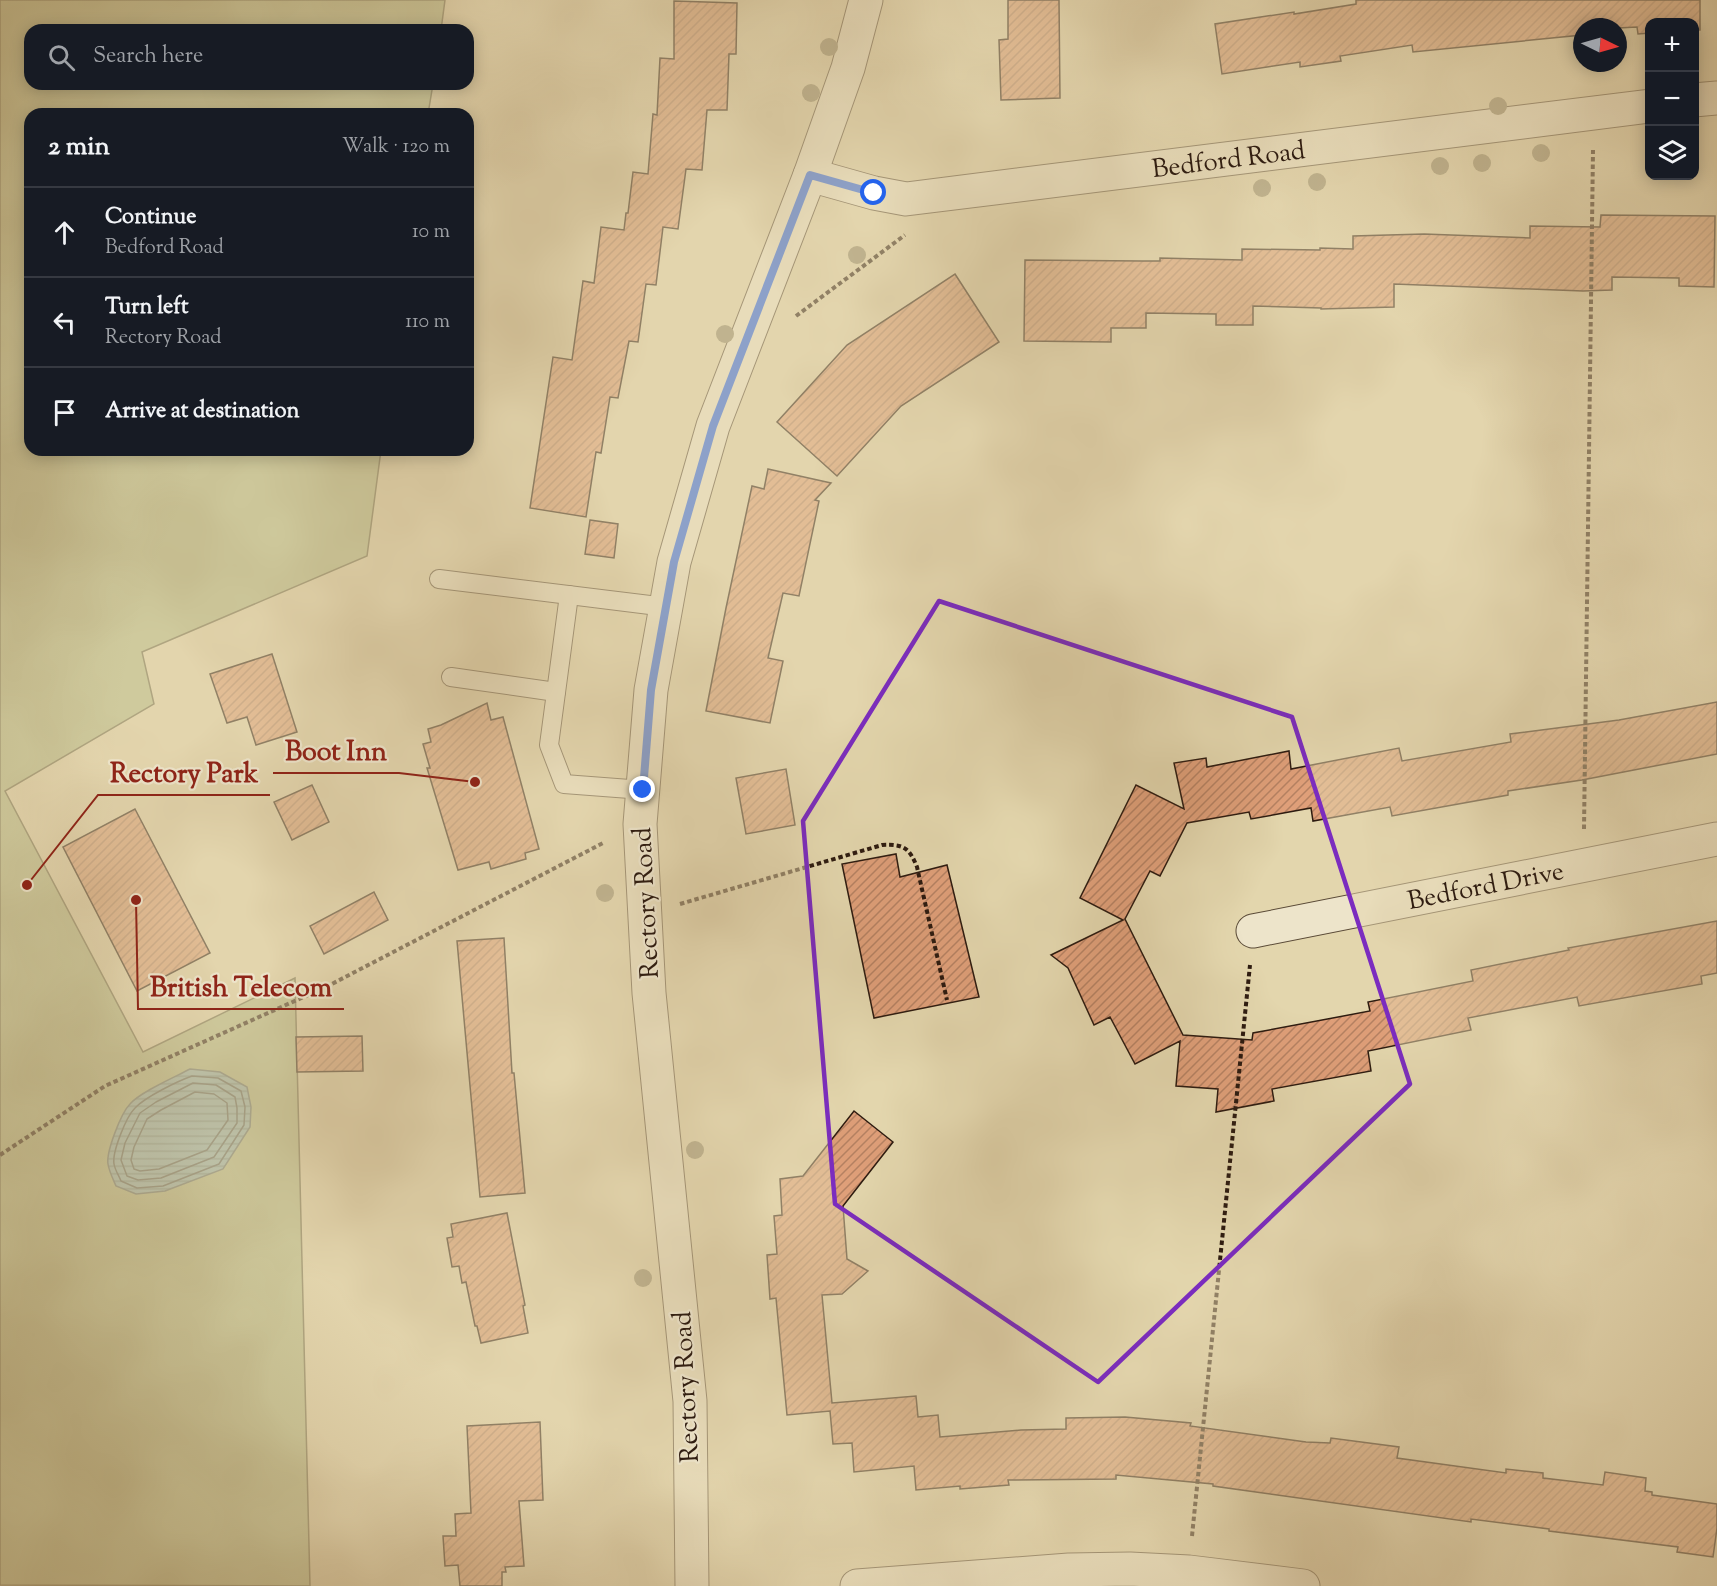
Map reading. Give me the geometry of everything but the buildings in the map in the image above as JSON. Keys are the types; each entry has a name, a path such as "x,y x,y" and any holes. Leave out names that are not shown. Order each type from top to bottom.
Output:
{"street":[{"name":"Rectory Road","path":"692,1586 690,1401 649,993 640,824 651,690 674,562 713,426 810,175 848,68 866,0"},
{"path":"1699,100 1717,98"},
{"name":"Bedford Road","path":"810,175 874,193 906,199 1645,107"},
{"name":"Bedford Drive","path":"1254,931 1717,839"},
{"path":"857,1586 1069,1570 1130,1569 1189,1572 1303,1586"}],"lane":[{"path":"439,579 666,607"},
{"path":"569,595 549,745 564,784 643,790"},
{"path":"451,677 556,692"}],"path":[{"path":"1590,864 1584,832 1594,113"},
{"path":"759,309 791,320 910,232 917,198"},
{"path":"0,1155 105,1086 326,987 640,824"},
{"path":"645,914 882,845 897,844 912,854 917,867 947,1000"},
{"path":"1189,1572 1254,931"}],"highlighted area":[{"path":"939,601 1292,717 1410,1084 1098,1382 835,1204 803,821"}],"green space":[{"path":"0,0 445,0 442,24 24,24 24,90 432,90 429,108 24,108 24,456 380,456 367,556 142,652 154,704 5,791 143,1052 295,978 310,1586 0,1585"}],"water":[{"path":"190,1069 220,1072 247,1087 251,1107 250,1127 223,1169 165,1191 136,1194 116,1186 109,1169 108,1158 122,1115 135,1099"}],"place":[{"name":"Boot Inn","path":"475,782"},
{"name":"Rectory Park","path":"27,885"},
{"name":"British Telecom","path":"136,900"}],"route":[{"path":"643,790 651,690 674,562 713,426 810,175 874,193"}]}
